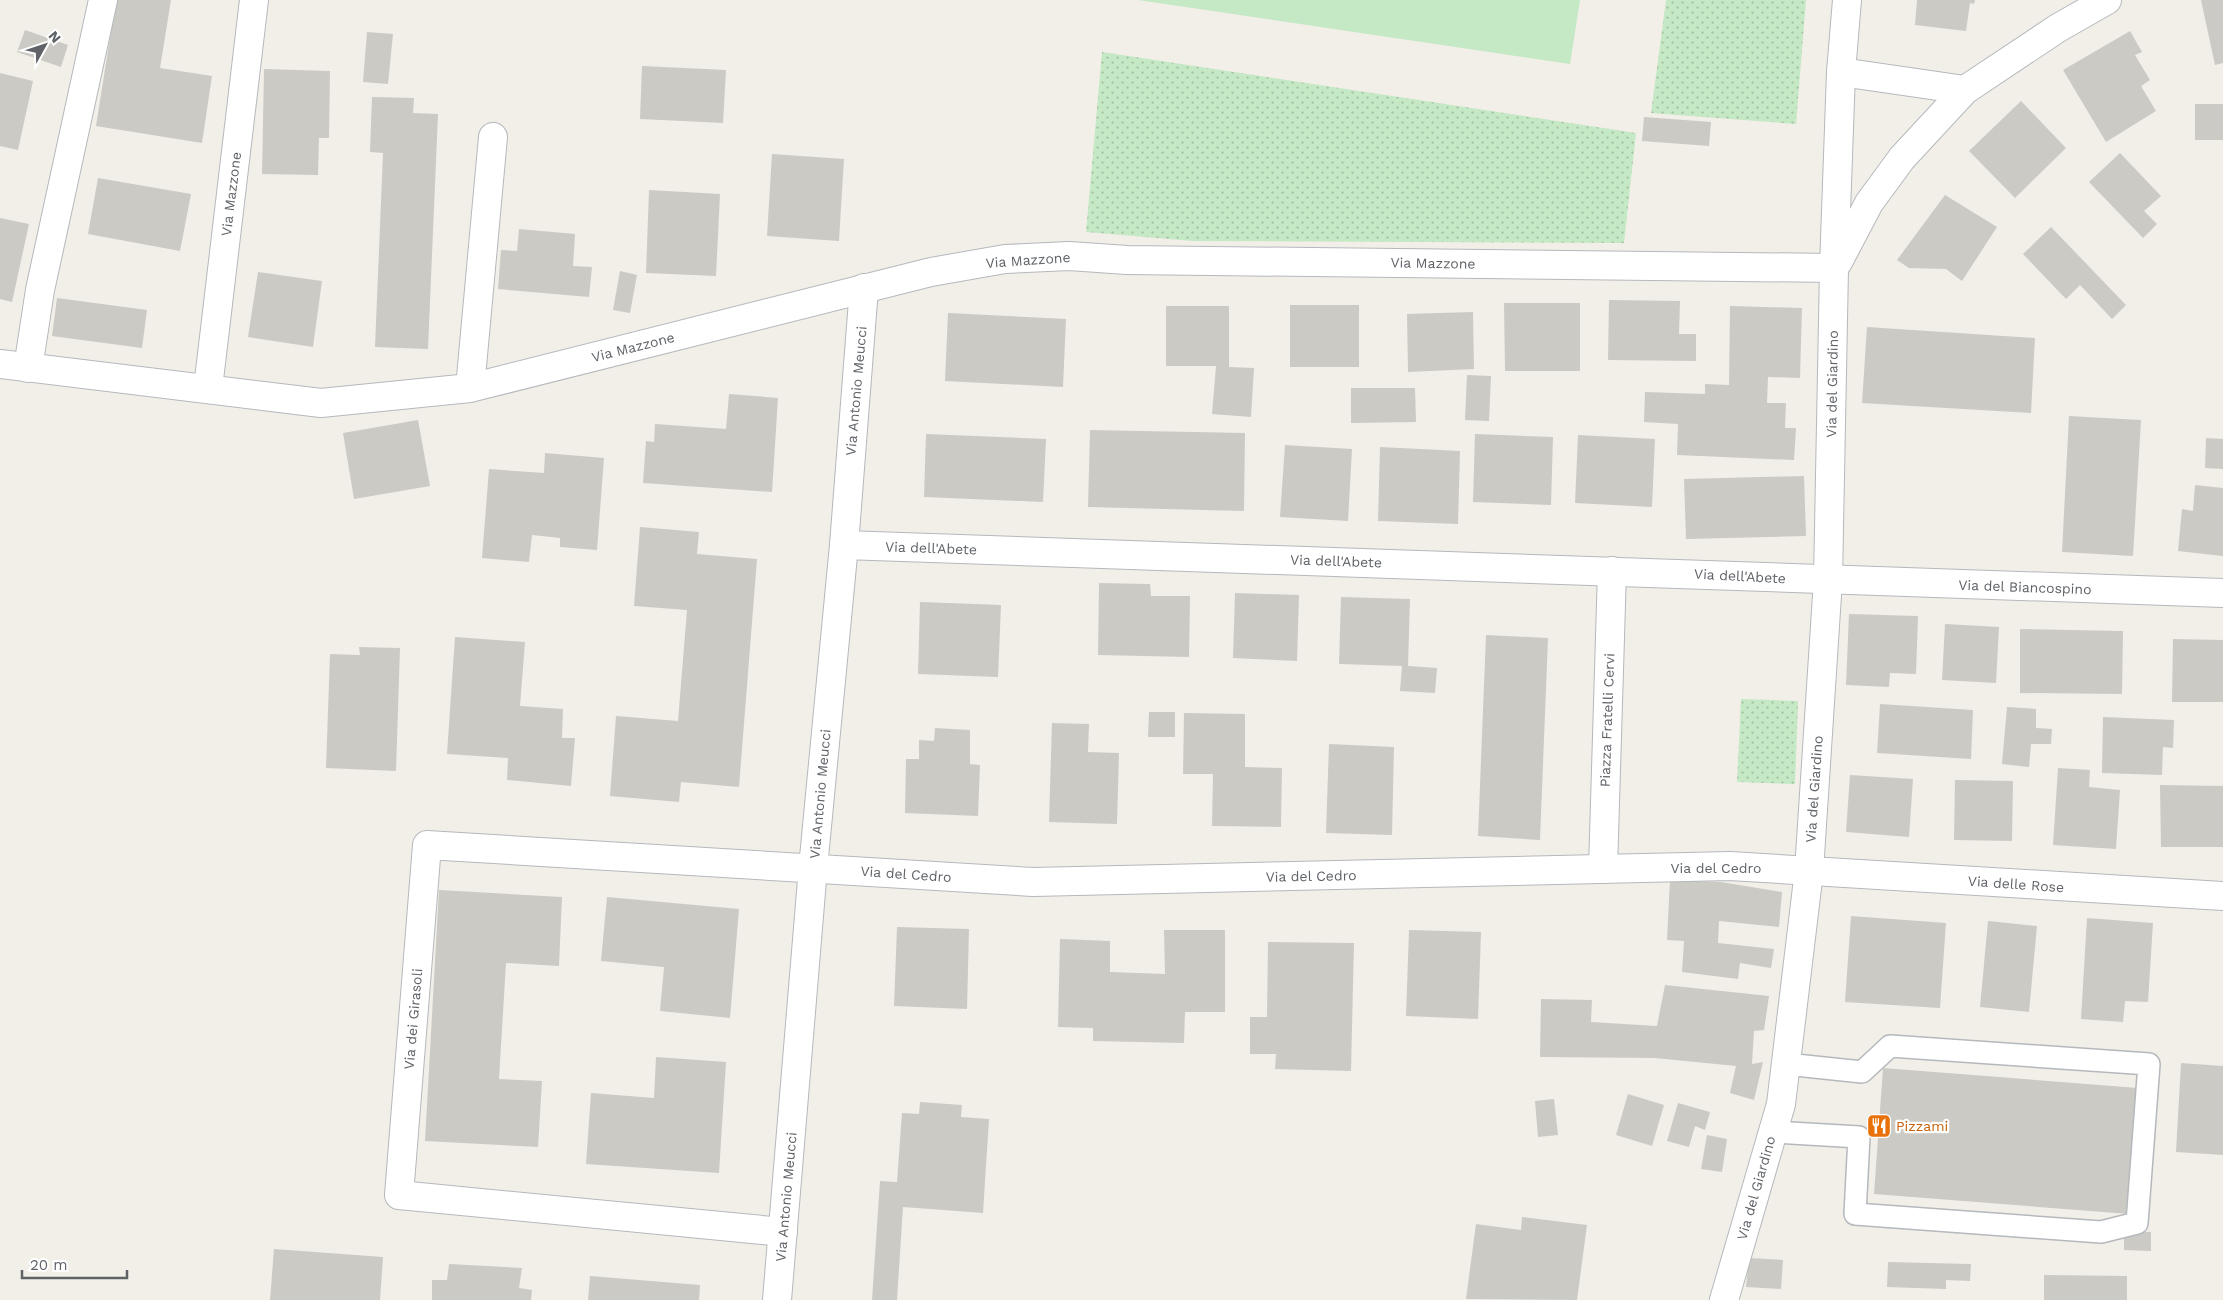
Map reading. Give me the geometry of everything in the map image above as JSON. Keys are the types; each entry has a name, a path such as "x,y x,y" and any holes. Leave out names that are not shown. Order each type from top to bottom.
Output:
{"street":[{"path":"28,368 40,290 103,0"},
{"name":"Via Mazzone","path":"208,388 254,0"},
{"name":"Via del Giardino","path":"1724,1300 1772,1132 1782,1104 1809,871 1828,580 1834,268 1841,72 1847,0"},
{"name":"Via del Giardino","path":"1834,268 1869,203 1897,166 1965,90 2058,28 2107,0"},
{"path":"1841,72 1965,90"},
{"path":"470,388 493,137"},
{"name":"Via Mazzone","path":"0,364 321,403 470,388 864,288 931,272 1005,259 1069,256 1127,260 1834,268"},
{"name":"Via Antonio Meucci","path":"777,1300 813,868 844,545 864,288"},
{"name":"Via dell'Abete","path":"844,545 1828,580"},
{"name":"Piazza Fratelli Cervi","path":"1603,869 1612,571"},
{"name":"Via del Biancospino","path":"1828,580 2223,593"},
{"name":"Via dei Girasoli","path":"783,1232 399,1195 427,845 813,868"},
{"name":"Via del Cedro","path":"813,868 1033,882 1730,866 1809,871"},
{"name":"Via delle Rose","path":"1809,871 2223,896"}],"lane":[{"path":"1772,1132 1859,1136 1854,1214 2101,1232 2136,1223 2149,1064 1890,1046 1862,1072 1786,1064"}],"green space":[{"path":"1138,0 1580,0 1570,64"},
{"path":"1666,0 1806,0 1796,124 1651,113"},
{"path":"1102,52 1636,133 1624,243 1193,241 1086,232"},
{"path":"1741,699 1798,701 1795,784 1737,782"}],"building":[{"path":"116,0 171,0 160,68 212,76 202,143 96,126"},
{"path":"1917,0 1975,0 1974,4 1970,3 1966,31 1915,25"},
{"path":"2201,0 2223,0 2223,63 2215,65"},
{"path":"25,30 68,45 61,67 17,52"},
{"path":"2130,31 2142,52 2135,55 2150,80 2141,86 2156,111 2106,142 2063,70"},
{"path":"367,32 393,34 388,84 363,82"},
{"path":"642,66 726,70 723,123 640,119"},
{"path":"264,69 330,71 329,138 319,138 318,175 262,174"},
{"path":"0,73 33,81 18,150 0,146"},
{"path":"372,97 414,98 413,113 438,114 428,349 375,347 383,153 370,152"},
{"path":"2021,101 2066,148 2015,198 1969,151"},
{"path":"2195,104 2223,104 2223,140 2195,140"},
{"path":"1644,117 1711,122 1709,146 1642,141"},
{"path":"2120,153 2161,196 2144,211 2157,224 2143,238 2089,182"},
{"path":"772,154 844,159 839,241 767,236"},
{"path":"98,178 191,194 180,251 88,234"},
{"path":"649,190 720,194 716,276 646,273"},
{"path":"1945,195 1997,227 1962,281 1946,269 1909,268 1897,260"},
{"path":"0,218 29,224 12,302 0,299"},
{"path":"2051,227 2126,305 2112,319 2080,285 2066,299 2023,254"},
{"path":"519,229 575,234 573,266 592,267 589,297 498,289 501,250 517,251"},
{"path":"620,271 637,275 630,313 613,310"},
{"path":"258,272 322,281 313,347 248,337"},
{"path":"57,298 147,310 142,348 52,336"},
{"path":"1609,300 1680,301 1679,334 1696,334 1696,361 1608,360"},
{"path":"1504,303 1580,303 1580,371 1505,371"},
{"path":"1290,305 1359,305 1359,367 1290,367"},
{"path":"1166,306 1229,306 1229,367 1254,368 1251,417 1212,414 1216,366 1166,366"},
{"path":"1730,306 1802,308 1800,378 1768,377 1767,403 1786,403 1785,428 1796,428 1794,460 1677,455 1678,424 1644,422 1645,392 1705,394 1705,384 1729,385"},
{"path":"1473,312 1474,369 1408,372 1407,314"},
{"path":"948,313 1066,319 1063,387 945,381"},
{"path":"1867,327 2035,338 2031,413 1862,403"},
{"path":"1467,375 1491,376 1489,421 1465,420"},
{"path":"1351,388 1415,388 1416,422 1351,423"},
{"path":"729,394 778,398 772,492 643,483 646,441 654,442 655,424 726,429"},
{"path":"2069,416 2141,420 2133,556 2062,552"},
{"path":"418,420 430,486 354,499 343,433"},
{"path":"1090,430 1245,433 1244,511 1088,507"},
{"path":"926,434 1046,439 1043,502 924,497"},
{"path":"1475,434 1553,437 1551,505 1473,502"},
{"path":"1578,435 1655,439 1652,507 1575,503"},
{"path":"2206,438 2223,439 2223,469 2205,468"},
{"path":"1285,445 1352,449 1348,521 1280,517"},
{"path":"1380,447 1460,451 1458,524 1378,521"},
{"path":"545,453 604,458 597,550 560,547 560,538 532,535 529,562 482,558 489,469 544,473"},
{"path":"1804,476 1806,536 1686,539 1684,479"},
{"path":"2195,485 2223,488 2223,556 2178,551 2182,509 2193,511"},
{"path":"640,527 699,532 697,554 757,559 739,787 681,782 679,802 610,796 616,716 678,721 687,610 634,606"},
{"path":"1099,583 1150,584 1151,596 1190,596 1189,657 1098,655"},
{"path":"1235,593 1299,595 1297,661 1233,658"},
{"path":"1341,597 1410,599 1408,666 1437,668 1435,693 1400,691 1402,666 1339,664"},
{"path":"920,602 1001,605 998,677 918,674"},
{"path":"1849,614 1918,616 1916,674 1890,673 1889,687 1846,685"},
{"path":"1945,624 1999,627 1996,683 1942,680"},
{"path":"2020,629 2123,631 2122,694 2020,693"},
{"path":"1486,635 1548,638 1540,840 1478,836"},
{"path":"455,637 525,642 520,706 563,709 562,738 575,738 571,786 507,780 508,758 447,754"},
{"path":"2173,639 2223,640 2223,702 2172,702"},
{"path":"359,647 400,648 396,771 326,768 330,654 360,655"},
{"path":"1880,704 1973,710 1971,759 1877,753"},
{"path":"2007,707 2036,709 2036,728 2052,729 2051,744 2031,744 2029,767 2002,764"},
{"path":"1149,712 1175,712 1175,737 1148,737"},
{"path":"1184,713 1245,714 1245,767 1282,768 1281,827 1212,826 1213,774 1183,774"},
{"path":"2103,717 2174,720 2173,748 2163,747 2162,775 2102,773"},
{"path":"1052,723 1089,724 1088,752 1119,753 1117,824 1049,822"},
{"path":"935,728 970,730 970,764 980,765 978,816 905,813 906,759 919,759 919,740 934,741"},
{"path":"1329,744 1394,747 1392,835 1326,833"},
{"path":"2058,768 2090,770 2089,787 2120,790 2116,849 2053,845"},
{"path":"1850,775 1913,779 1909,837 1846,832"},
{"path":"1955,780 2013,781 2012,841 1954,840"},
{"path":"2160,785 2223,786 2223,847 2161,847"},
{"path":"1670,880 1721,882 1782,892 1779,927 1719,921 1718,943 1774,949 1771,968 1740,963 1738,979 1682,972 1684,941 1667,940"},
{"path":"439,890 562,897 559,966 506,963 499,1079 542,1081 538,1147 425,1141"},
{"path":"607,897 739,909 730,1018 660,1011 664,967 601,961"},
{"path":"1851,916 1946,923 1940,1008 1845,1002"},
{"path":"2087,918 2153,923 2148,1002 2125,1001 2123,1022 2081,1019"},
{"path":"1988,921 2037,926 2029,1012 1980,1007"},
{"path":"897,927 969,929 967,1009 894,1006"},
{"path":"1164,930 1225,930 1225,1012 1185,1012 1184,1043 1093,1041 1093,1028 1058,1027 1060,939 1110,941 1110,972 1165,974"},
{"path":"1409,930 1481,932 1478,1019 1406,1016"},
{"path":"1268,942 1354,943 1351,1071 1275,1069 1276,1054 1250,1054 1250,1017 1267,1017"},
{"path":"1665,985 1769,996 1764,1030 1754,1031 1752,1064 1763,1062 1754,1100 1730,1093 1736,1066 1655,1058 1540,1057 1541,999 1592,1000 1591,1022 1657,1026"},
{"path":"656,1057 726,1062 719,1173 586,1164 591,1093 654,1098"},
{"path":"2181,1063 2223,1066 2223,1155 2176,1152"},
{"path":"1883,1068 2138,1088 2129,1214 1874,1194"},
{"path":"1628,1094 1664,1105 1652,1146 1616,1135"},
{"path":"1554,1099 1558,1135 1538,1137 1535,1101"},
{"path":"920,1102 962,1105 961,1117 989,1119 983,1213 903,1207 897,1300 872,1300 880,1181 897,1182 902,1113 919,1114"},
{"path":"1678,1103 1710,1112 1705,1130 1695,1126 1689,1147 1667,1141"},
{"path":"1707,1135 1727,1139 1722,1172 1701,1169"},
{"path":"1522,1217 1587,1225 1577,1300 1466,1299 1476,1224 1521,1230"},
{"path":"2124,1231 2151,1232 2151,1251 2124,1250"},
{"path":"274,1249 383,1257 380,1300 270,1300"},
{"path":"1749,1258 1783,1260 1781,1289 1746,1287"},
{"path":"1888,1262 1971,1264 1970,1281 1946,1280 1946,1289 1887,1287"},
{"path":"449,1264 522,1268 519,1288 532,1290 531,1300 432,1300 432,1280 447,1280"},
{"path":"2044,1275 2127,1276 2127,1300 2044,1300"},
{"path":"590,1276 700,1285 699,1300 588,1300"}],"place":[{"name":"Pizzami","path":"1879,1126"}]}
